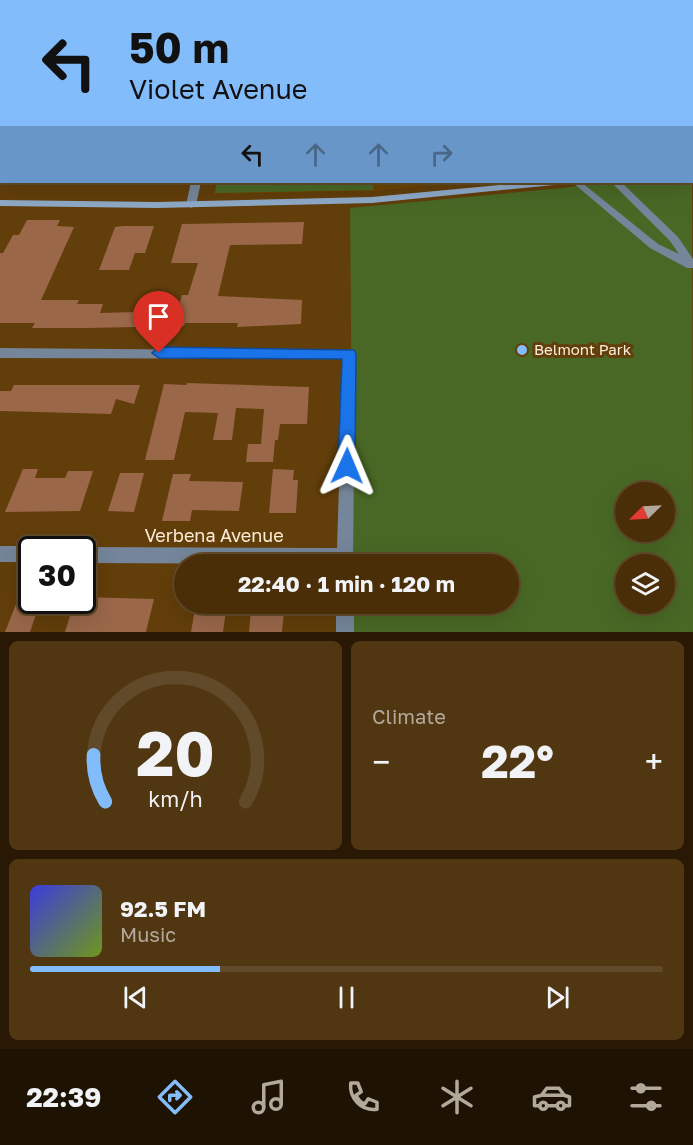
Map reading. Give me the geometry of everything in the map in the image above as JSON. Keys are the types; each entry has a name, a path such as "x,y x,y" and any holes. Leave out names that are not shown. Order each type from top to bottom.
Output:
{"main road":[{"path":"1,205 191,205 397,199 545,183"}],"street":[{"path":"191,205 196,183"},
{"path":"577,183 654,246 692,265"},
{"path":"617,183 674,239 692,265"},
{"path":"0,352 349,354 345,554"},
{"path":"0,554 18,554"},
{"name":"Verbena Avenue","path":"96,555 174,557"},
{"path":"345,614 345,632"}],"shaded area":[{"path":"216,183 458,183 374,191 214,194"}],"green space":[{"path":"217,183 372,183 374,190 215,193"},
{"name":"Belmont Park","path":"598,183 692,183 693,632 354,632 354,614 519,614 519,554 353,554 350,208"}],"building":[{"path":"27,220 60,220 57,226 74,227 41,300 79,300 77,304 103,304 100,313 177,311 182,295 188,295 198,263 171,263 182,224 304,222 302,244 230,245 218,296 302,300 301,324 237,327 238,323 185,323 184,326 32,328 35,323 0,323 0,253 3,253 13,235 19,235"},
{"path":"154,226 145,253 135,253 129,270 99,270 115,227"},
{"path":"187,383 309,387 307,424 280,424 278,440 275,440 273,462 246,462 248,444 261,444 264,409 236,408 232,440 213,440 218,413 185,412 174,460 145,460 164,384 186,385"},
{"path":"14,385 140,385 134,404 116,399 111,414 0,411 0,391 11,391"},
{"path":"23,469 38,469 35,478 65,478 68,471 93,471 80,511 5,512"},
{"path":"273,469 294,470 293,480 298,480 296,513 269,513"},
{"path":"120,473 144,473 134,512 108,511"},
{"path":"173,474 191,474 189,481 243,482 239,511 192,510 190,521 162,521"},
{"path":"96,597 154,599 146,632 65,632 71,614 96,614"},
{"path":"18,599 18,614 36,614 30,632 5,632"},
{"path":"194,614 225,614 223,632 191,632"},
{"path":"251,614 284,614 282,632 249,632"}],"place":[{"name":"Belmont Park","path":"522,350"}],"route":[{"path":"159,353 349,354 347,466"}]}
